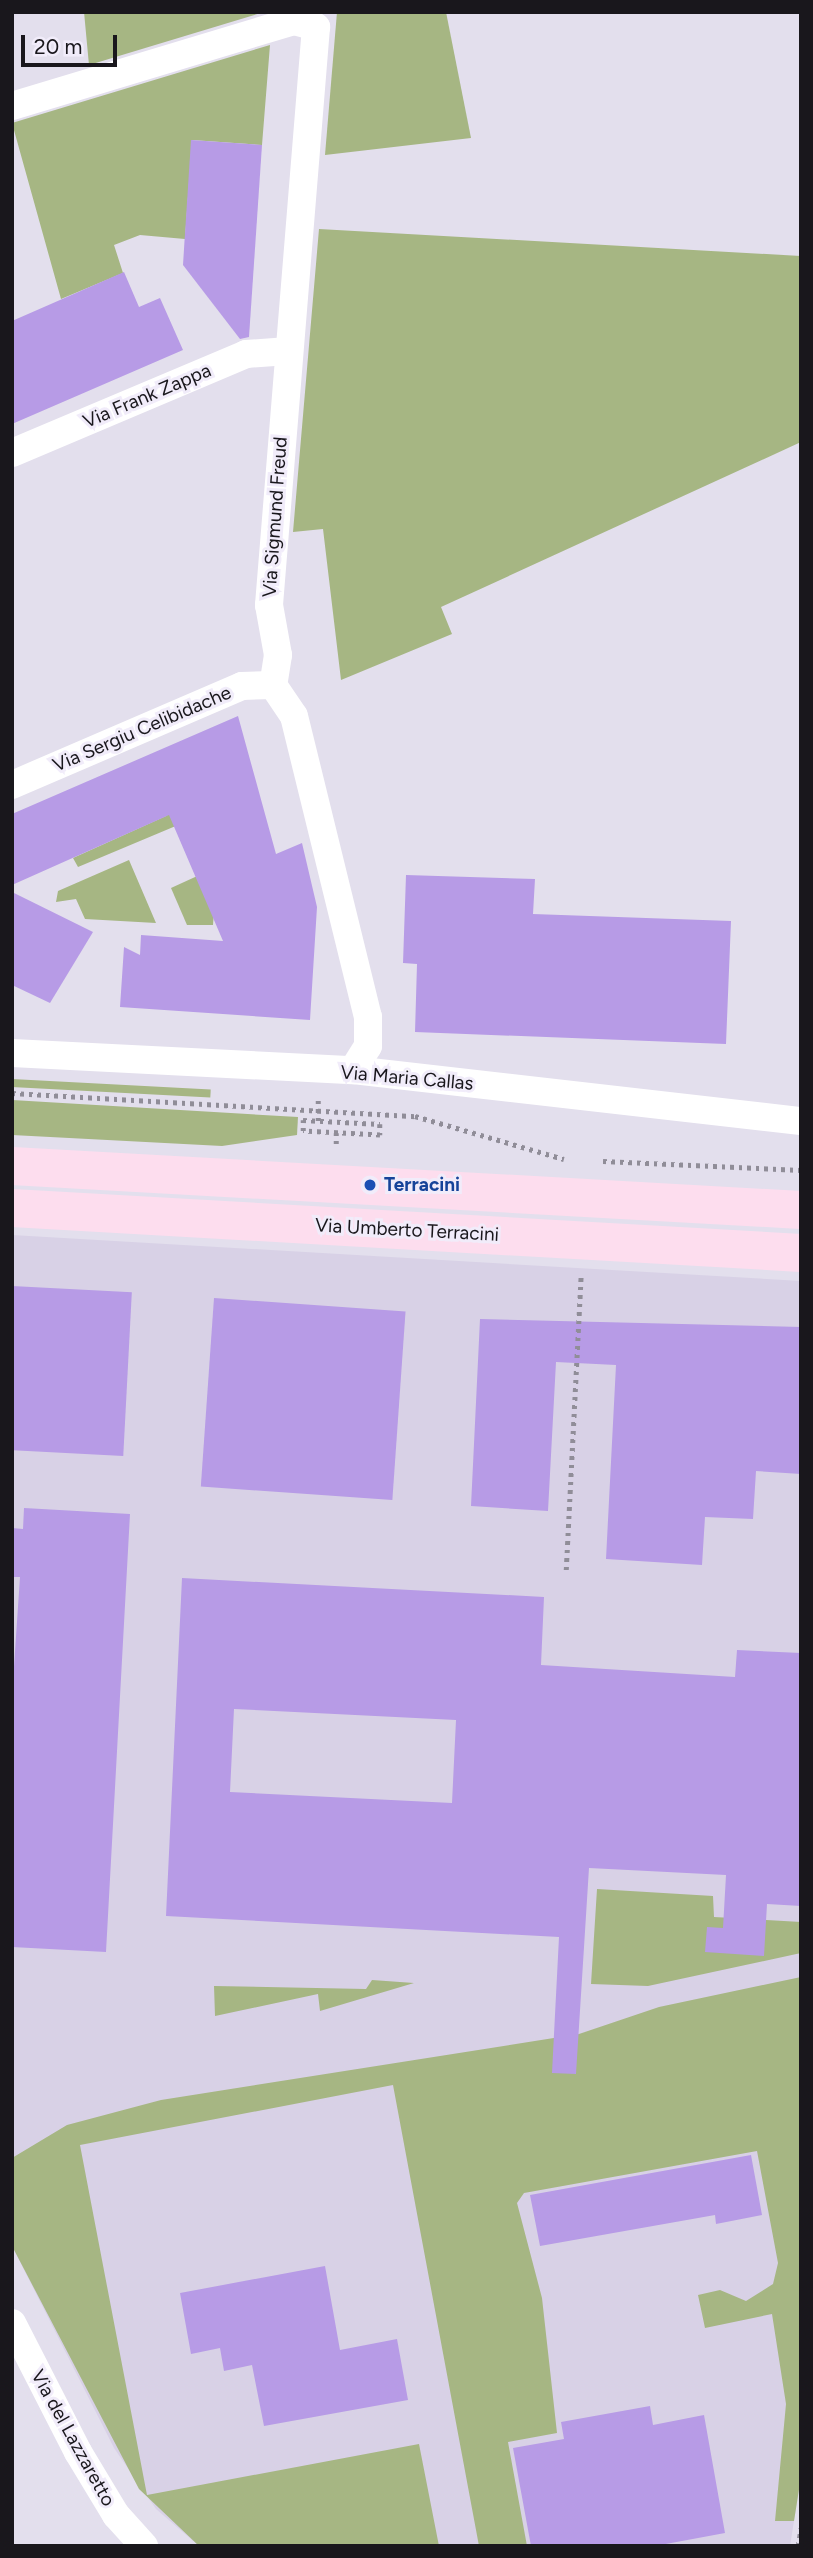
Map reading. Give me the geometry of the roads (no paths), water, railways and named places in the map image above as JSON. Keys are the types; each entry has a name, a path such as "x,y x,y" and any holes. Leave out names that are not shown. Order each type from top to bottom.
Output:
{"main road":[{"path":"12,1166 801,1210"},
{"name":"Via Umberto Terracini","path":"12,1208 801,1253"}],"street":[{"name":"Via Sigmund Freud","path":"12,106 287,23 316,27 285,351 269,605 279,663 273,685"},
{"name":"Via Frank Zappa","path":"12,453 246,354 285,351"},
{"name":"Via Sergiu Celibidache","path":"12,785 242,686 273,685"},
{"path":"273,685 294,716 358,968 368,1046 354,1070"},
{"name":"Via Maria Callas","path":"12,1053 354,1070 801,1121"},
{"name":"Via del Lazzaretto","path":"12,2323 91,2473 144,2546"}],"place":[{"name":"Terracini","path":"370,1185"}]}
